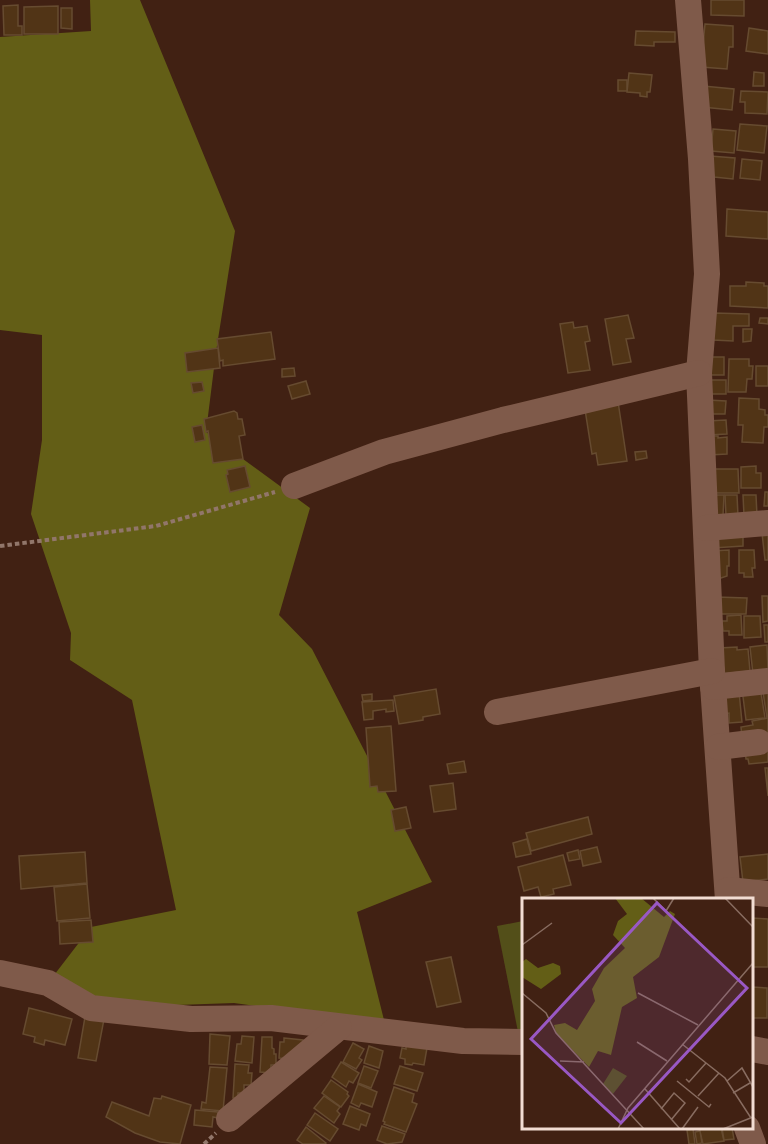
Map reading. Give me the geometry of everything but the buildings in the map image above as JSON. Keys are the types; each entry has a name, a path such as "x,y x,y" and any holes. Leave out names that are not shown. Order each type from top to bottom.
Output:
{"street":[{"path":"688,0 701,159 707,274 699,373 713,679 728,895 768,894"},
{"path":"294,486 384,452 503,420 699,373"},
{"path":"706,528 768,523"},
{"path":"497,712 713,679 768,681"},
{"path":"718,747 759,742"},
{"path":"0,973 48,983 91,1008 191,1019 271,1018 463,1041 522,1042"},
{"path":"229,1119 339,1027"},
{"path":"753,1049 768,1052"},
{"path":"747,1129 753,1144"}],"path":[{"path":"0,546 156,526 294,486"}],"shaded area":[{"path":"90,0 140,0 235,231 206,432 310,508 279,615 312,649 432,882 357,912 385,1024 234,1003 91,1008 48,983 91,927 176,910 132,700 70,660 71,633 31,514 42,440 42,335 0,330 0,37 91,31"},
{"path":"522,921 522,1042 520,1042 497,926"}]}
